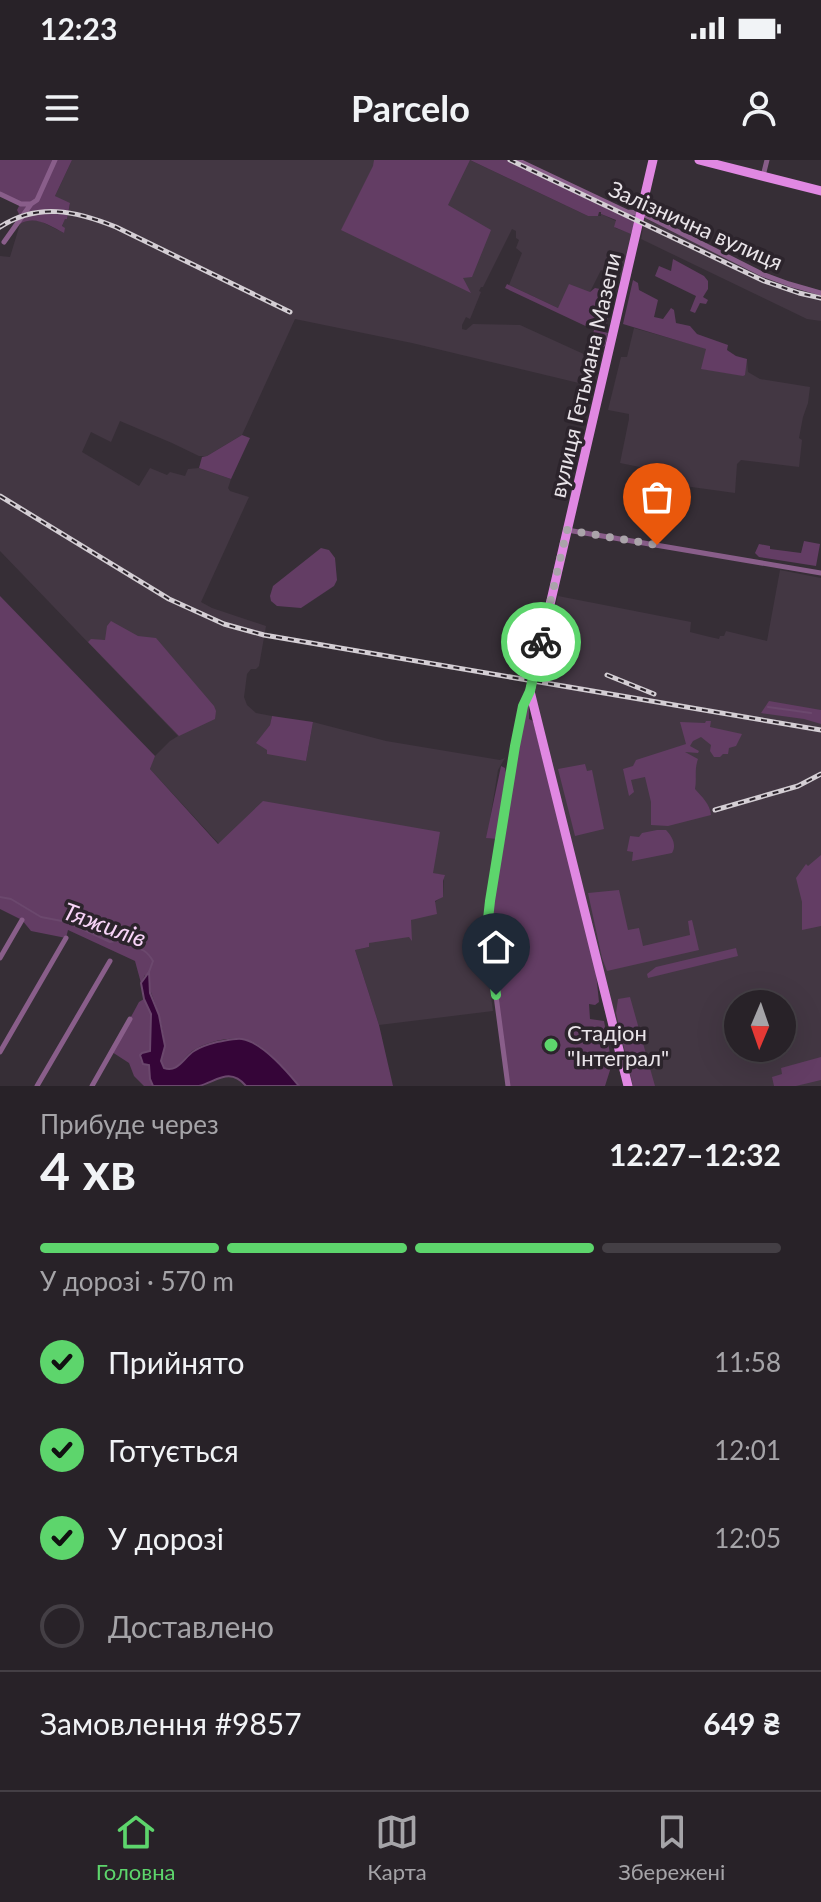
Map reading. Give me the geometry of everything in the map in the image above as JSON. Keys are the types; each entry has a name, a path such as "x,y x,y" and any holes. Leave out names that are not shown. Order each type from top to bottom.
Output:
{"main road":[{"name":"вулиця Гетьмана Мазепи","path":"628,1086 530,691 653,160"},
{"path":"699,160 821,191"}],"street":[{"path":"4,242 37,200 55,160"},
{"name":"Залізнична вулиця","path":"517,160 627,212 641,213 762,274 821,293"},
{"path":"763,176 767,160"},
{"path":"0,194 21,204 31,204"},
{"path":"567,530 821,573"},
{"name":"вулиця Гетьмана Мазепи","path":"508,1086 487,928 511,765 523,706 530,691"},
{"path":"0,958 22,920"},
{"path":"0,1052 66,938"},
{"path":"37,1086 110,961"},
{"path":"92,1086 130,1019"}],"shaded area":[{"path":"0,160 72,160 55,196 70,203 67,219 62,226 64,233 42,222 20,224 16,220 20,204 0,194"},
{"path":"72,160 470,160 588,216 601,214 616,221 615,228 633,234 622,280 601,270 590,292 558,308 509,285 522,253 516,248 519,240 512,229 479,291 470,319 466,317 462,325 462,329 466,330 473,324 520,325 588,356 583,384 295,319 242,435 207,456 199,456 120,421 111,442 91,432 82,452 139,486 150,468 167,475 170,472 185,476 188,469 199,468 231,479 230,491 249,497 201,602 266,626 259,666 247,674 244,697 256,713 272,716 270,725 257,743 306,761 313,722 386,741 500,760 505,758 498,770 487,838 496,839 482,929 493,1011 379,1025 355,950 369,947 369,943 411,920 443,896 444,875 219,844 150,769 154,757 178,736 0,551 0,256 10,257 20,224 26,220 40,221 64,233 62,227 70,204 55,196"},
{"path":"374,160 470,160 448,205 491,230 472,277 463,278 471,293 341,230"},
{"path":"470,160 517,160 627,212 638,213 631,234 614,227 616,220 601,212 598,216 588,216"},
{"path":"645,218 767,278 821,296 821,321 807,319 641,239"},
{"path":"673,259 708,281 703,297 708,300 706,304 700,303 695,313 690,311 696,296 655,276 659,266 671,271"},
{"path":"633,280 638,283 639,290 658,300 654,317 663,319 671,308 676,323 690,326 697,334 728,345 727,350 747,359 745,375 701,369 706,349 623,324"},
{"path":"507,284 558,308 569,284 590,292 600,289 614,297 604,332 608,333 605,346 590,348 594,330 505,288"},
{"path":"634,328 747,360 748,372 760,379 810,387 799,438 802,440 799,467 741,460 737,464 735,493 677,485 679,475 620,463 629,414 608,410 621,357 627,357"},
{"path":"242,435 250,438 231,479 199,468 202,457"},
{"path":"804,541 820,544 816,566 759,557 755,553 759,544 770,546 770,549 801,553"},
{"path":"321,548 329,550 335,558 337,580 334,586 301,608 277,606 271,601 273,586"},
{"path":"780,570 821,578 821,1086 631,1086 534,691 558,596 691,622 690,632 719,639 726,631 767,641"},
{"path":"0,596 155,756 150,769 218,844 263,801 440,832 433,873 445,875 443,897 435,901 437,914 411,920 412,941 409,937 369,943 369,947 355,950 379,1025 393,1086 299,1086 265,1050 253,1042 239,1039 206,1044 192,1051 175,1069 166,1069 161,1060 164,1042 159,1016 145,975 141,983 135,961 68,930 66,938 31,931 22,920 0,909"},
{"path":"111,621 138,636 156,638 214,706 215,719 179,736 88,642 91,639 105,640"},
{"path":"769,701 821,710 821,724 761,713"},
{"path":"529,705 529,719 533,721 595,963 599,1002 589,1004 590,1019 604,1021 612,1064 605,1086 508,1086 487,928 519,727"},
{"path":"272,716 313,722 306,761 267,754 267,750 256,743 270,725"},
{"path":"711,721 710,727 742,734 736,746 720,757 714,757 710,751 711,745 701,737 690,746 698,753 685,752 698,759 695,789 711,815 668,826 651,825 651,802 645,777 631,780 634,792 629,796 623,769 633,766 636,760 686,744 680,722"},
{"path":"585,764 587,771 592,770 604,829 575,836 558,769"},
{"path":"501,766 506,773 496,839 486,838"},
{"path":"666,830 670,835 674,844 672,853 632,861 633,852 627,851 630,836 639,837 642,833"},
{"path":"821,855 821,926 802,930 802,902 796,878 806,864 808,866"},
{"path":"619,890 628,930 639,928 643,946 690,935 688,921 692,920 699,950 607,971 588,893"},
{"path":"736,948 738,956 648,978 647,974 656,967"},
{"path":"149,972 150,993 159,1015 165,1046 161,1061 164,1068 177,1067 205,1045 242,1039 258,1045 299,1086 246,1086 229,1076 199,1086 153,1086 149,1065 143,1064 140,1055 150,1051 151,1014 141,983"},
{"path":"630,997 655,1086 633,1086 616,1013 618,999"},
{"path":"144,999 151,1014 150,1051 140,1055 141,1061 149,1065 153,1086 144,1086 134,1076 129,1063 112,1052 139,1002"},
{"path":"821,1057 821,1080 796,1086 774,1086 772,1077 782,1074 781,1068"}],"waterway":[{"path":"768,707 811,713"},
{"name":"Тяжилів","path":"0,897 11,899 41,917 67,922 110,942 120,940 142,950 153,961 149,972"}],"railway":[{"path":"510,160 764,281 821,298"},
{"path":"0,227 14,219 43,212 86,217 116,227 290,312"},
{"path":"0,496 169,599 224,624 264,635 821,730"},
{"path":"607,675 654,694"},
{"path":"715,810 798,786 821,774"}],"way so far":[{"path":"541,642 567,530 657,545"}],"place":[{"name":"Стадіон \"Інтеграл\"","path":"551,1045"}],"route":[{"path":"496,995 487,928 490,901 515,746 541,642"}]}
